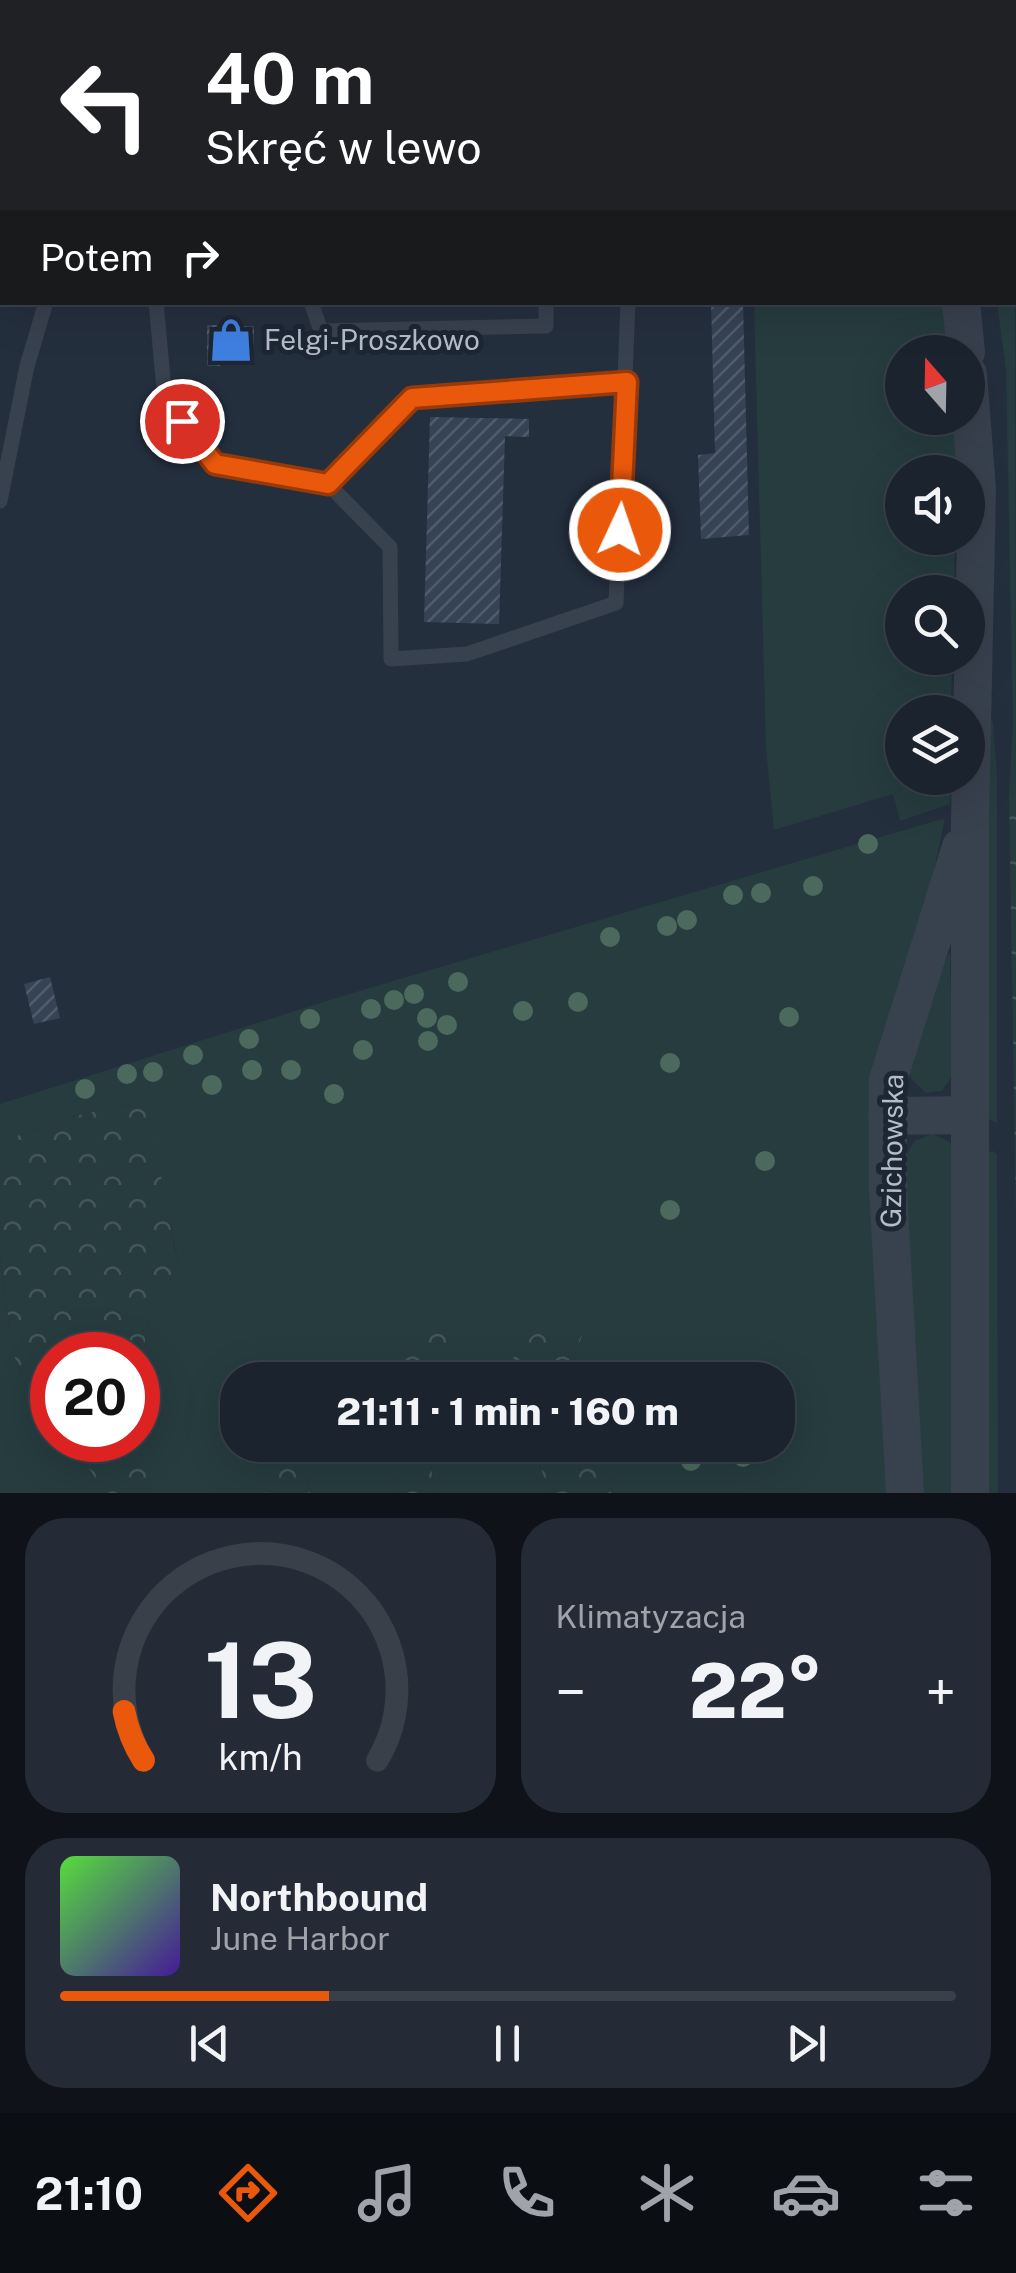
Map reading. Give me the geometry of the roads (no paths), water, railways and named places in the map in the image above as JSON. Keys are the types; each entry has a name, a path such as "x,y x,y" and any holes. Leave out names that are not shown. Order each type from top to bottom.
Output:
{"street":[{"path":"961,305 964,335"},
{"name":"Gzichowska","path":"970,1493 970,820 978,490 973,435"},
{"name":"Gzichowska","path":"905,1493 888,1080 970,820"},
{"path":"887,1116 970,1115"}],"lane":[{"path":"0,501 27,366 45,305"},
{"path":"156,305 165,400 215,464 328,484 390,547 391,658 466,654 616,604 628,305"},
{"path":"312,305 321,330 546,326 546,305"},
{"path":"328,484 412,398 627,382"}],"place":[{"name":"Felgi-Proszkowo","path":"231,340"}]}
